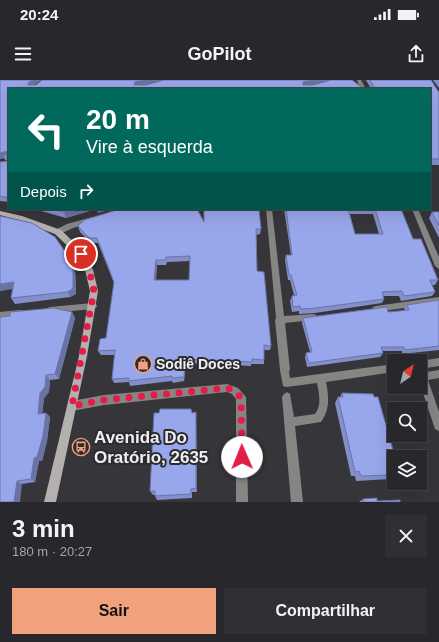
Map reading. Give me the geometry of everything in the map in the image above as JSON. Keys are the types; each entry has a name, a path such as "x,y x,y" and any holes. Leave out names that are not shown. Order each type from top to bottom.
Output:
{"main road":[{"path":"0,213 20,218 58,232 81,254 89,270 94,291 93,306 50,502"}],"street":[{"path":"269,210 286,383 387,369"},
{"path":"415,210 439,266"},
{"path":"58,232 70,226 98,217"},
{"path":"365,310 439,300"},
{"path":"0,315 93,306"},
{"path":"279,320 322,316"},
{"path":"427,364 439,362"},
{"path":"439,374 422,376 439,426"},
{"path":"290,422 318,419 323,412 325,403 321,378"},
{"path":"72,406 104,400 227,388 235,391 241,398 242,502"},
{"path":"287,397 297,502"}],"building":[{"path":"0,80 32,80 28,83 28,85 36,85 42,80 145,80 135,82 134,85 146,85 164,80 312,80 303,82 303,85 313,85 331,80 352,80 363,88 8,88 8,151 0,153"},
{"path":"370,80 431,80 439,92 439,159 431,159 431,88 374,88"},
{"path":"8,152 8,198 0,196 0,162 7,161 7,154 3,155"},
{"path":"56,210 72,210 64,212"},
{"path":"117,210 198,210 204,222 204,210 259,210 261,229 256,229 257,271 264,272 271,346 264,345 264,360 252,359 252,362 185,359 184,377 172,378 172,376 129,381 129,378 112,379 115,350 98,351 100,339 106,338 114,282 97,238 89,238 78,226 84,220","holes":["190,256 189,280 154,280 156,260 166,260 166,257"]},
{"path":"286,210 348,210 355,234 383,234 375,210 401,210 413,239 421,239 438,280 430,280 435,292 404,296 402,291 382,292 384,299 301,309 300,306 293,307 292,296 297,295 291,275 289,275 286,255 292,255"},
{"path":"432,212 439,212 439,226"},
{"path":"0,216 32,223 55,237 73,263 73,288 68,292 11,298 14,282 0,284"},
{"path":"439,300 439,346 405,350 404,347 381,347 383,353 309,363 306,353 312,352 303,318 387,307 388,312 409,310 407,305"},
{"path":"54,308 72,312 55,374 46,375 45,387 40,393 38,414 46,413 43,436 37,457 34,458 31,479 17,481 14,502 0,502 0,317 10,316 10,312"},
{"path":"342,393 373,394 374,397 378,397 387,429 387,442 391,442 393,450 387,450 387,475 361,476 359,471 355,472 338,397 343,397"},
{"path":"160,409 191,409 192,413 196,412 196,488 191,489 191,494 155,496 155,491 150,491 154,413 159,413"},
{"path":"377,498 377,501 400,500 400,502 364,502 363,499"}],"place":[{"name":"Sodiê Doces","path":"143,364"},
{"name":"Avenida Do Oratório, 2635","path":"81,447"}],"route":[{"path":"81,254 89,270 94,291 93,306 72,406 104,400 227,388 235,391 241,398 242,457"}]}
